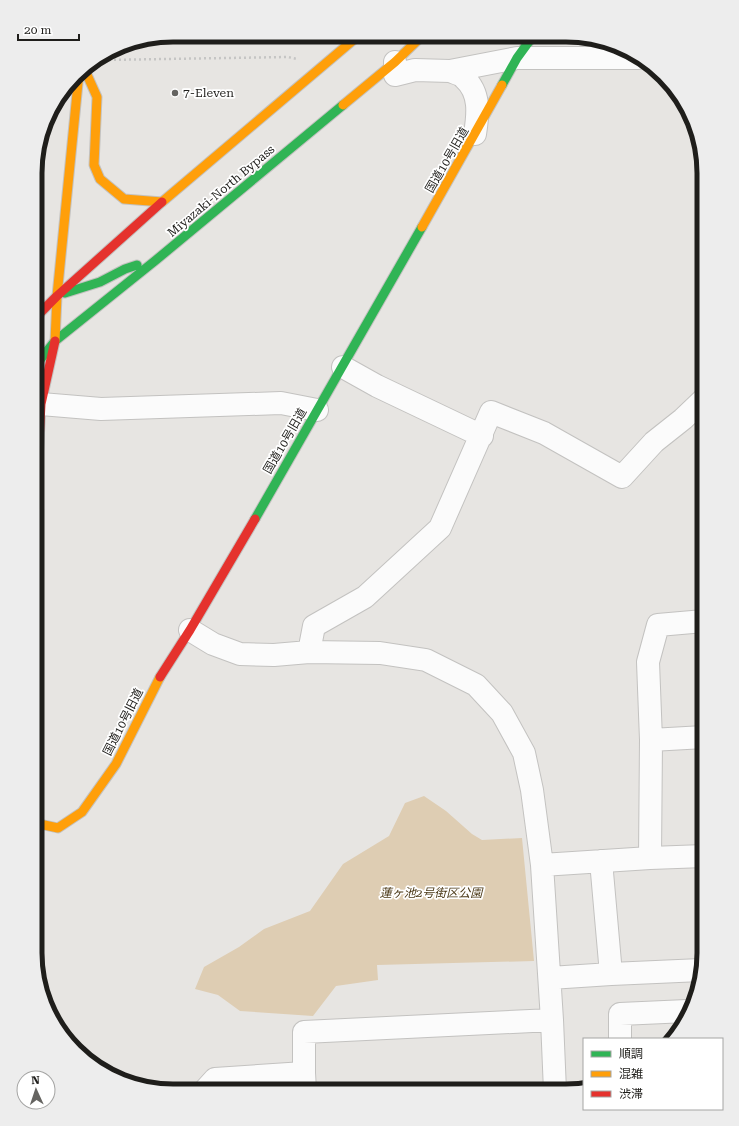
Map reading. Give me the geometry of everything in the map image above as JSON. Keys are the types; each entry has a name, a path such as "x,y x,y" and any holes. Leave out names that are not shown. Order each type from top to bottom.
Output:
{"main road":[{"path":"42,311 162,202 351,42"},
{"name":"Miyazaki-North Bypass","path":"42,357 55,341 156,260 395,62 416,42"},
{"name":"国道10号旧道","path":"42,825 58,828 82,812 116,764 158,681 190,630 342,367 517,58 529,42"},
{"path":"87,75 97,97 94,165 100,179 124,199 162,202"},
{"path":"42,400 55,341 57,296 78,84"},
{"path":"57,296 100,282 125,269 156,260"},
{"path":"42,345 55,341"}],"street":[{"path":"395,62 395,75 415,70 450,71 517,58 628,58"},
{"path":"450,71 464,77 474,91 477,105 475,134"},
{"path":"342,367 482,436"},
{"path":"42,404 101,409 281,404 317,410"},
{"path":"309,652 314,626 365,597 440,528 482,436 491,412 544,433 622,477 654,442 697,406"},
{"path":"650,858 651,740 648,662 658,625 697,622"},
{"path":"190,630 213,644 240,654 274,655 309,652 380,653 426,660 476,685 502,713 524,753 532,790 542,865 550,978 555,1084"},
{"path":"651,740 697,737"},
{"path":"542,865 697,856"},
{"path":"601,861 611,974"},
{"path":"550,978 696,970"},
{"path":"620,1038 620,1014 683,1011"},
{"path":"210,1084 215,1079 304,1082 304,1032 552,1020"}],"path":[{"path":"108,60 288,57 313,63 327,62"}],"green space":[{"name":"蓮ヶ池2号街区公園","path":"424,796 446,811 472,834 482,840 522,838 534,961 377,965 378,980 336,986 313,1016 240,1011 218,995 195,989 204,967 239,947 264,929 310,911 343,864 389,836 405,803"}],"traffic: fast":[{"path":"502,85 517,58 529,42"},
{"path":"42,357 55,341 156,260 343,105"},
{"path":"255,519 422,227"},
{"path":"65,293 100,282 125,269 137,265"}],"traffic: slow":[{"path":"162,202 351,42"},
{"path":"343,105 395,62 416,42"},
{"path":"87,75 97,97 94,165 100,179 124,199 162,202"},
{"path":"55,341 57,296 78,84"},
{"path":"422,227 502,85"},
{"path":"42,825 58,828 82,812 116,764 160,677"}],"traffic: jam":[{"path":"42,311 162,202"},
{"path":"42,400 55,341"},
{"path":"160,677 190,630 255,519"}],"place":[{"name":"7-Eleven","path":"175,93"}]}
